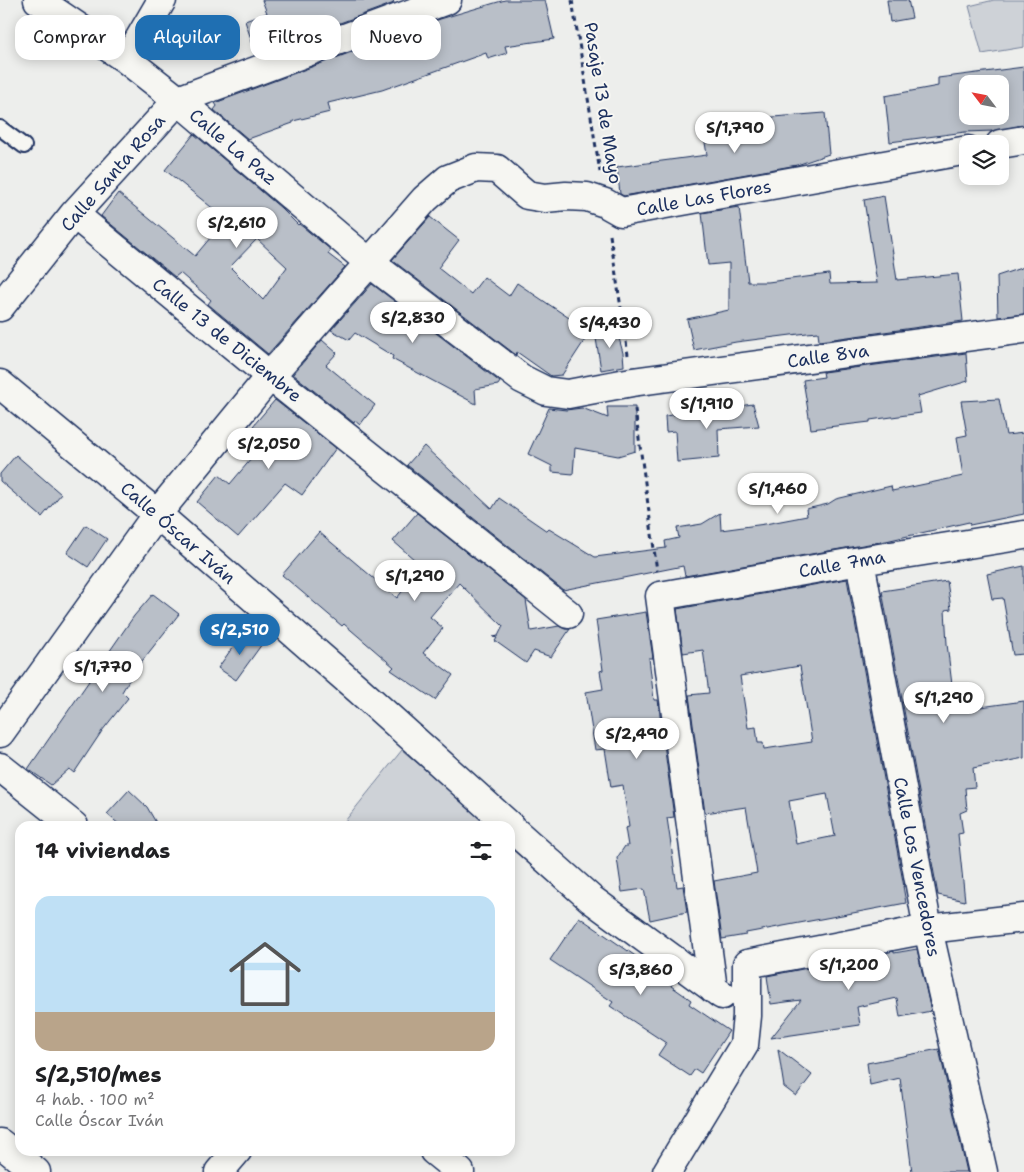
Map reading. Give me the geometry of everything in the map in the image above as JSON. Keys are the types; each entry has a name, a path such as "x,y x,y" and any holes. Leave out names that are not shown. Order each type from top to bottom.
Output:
{"street":[{"name":"Calle La Paz","path":"38,0 127,60 178,100 370,263 522,379 546,391 568,394 632,382"},
{"path":"127,60 162,0"},
{"name":"Calle Santa Rosa","path":"0,307 74,214 178,100 447,0"},
{"path":"1009,142 1024,140"},
{"name":"Calle Las Flores","path":"0,733 157,514 270,376 425,199 448,179 476,168 497,168 527,195 545,198 587,197 605,203 621,212 959,152"},
{"name":"Calle 13 de Diciembre","path":"74,214 270,376 568,614"},
{"name":"Calle 8va","path":"632,382 1024,329"},
{"name":"Calle Óscar Iván","path":"0,384 157,514 359,690 503,821"},
{"name":"Calle 7ma","path":"660,596 1024,535"},
{"name":"Calle Los Vencedores","path":"860,561 928,929 983,1172"},
{"path":"660,596 714,989"},
{"path":"0,767 68,821"},
{"name":"Calle Óscar Iván","path":"515,832 591,899 714,989 747,1016"},
{"path":"667,1172 744,1045 747,1016 747,964 928,929 1024,918"},
{"path":"0,1143 15,1155"},
{"path":"16,1156 36,1172"},
{"path":"219,1172 233,1156"},
{"path":"440,1156 460,1172"}],"lane":[{"path":"0,128 24,146"}],"path":[{"name":"Pasaje 13 de Mayo","path":"572,0 632,382 660,596"}],"shaded area":[{"path":"994,0 1024,0 1024,47 982,54 969,6"},
{"path":"402,750 485,821 345,821"}],"building":[{"path":"262,0 393,0 394,3 362,15 351,15 351,19 341,23 341,15 262,15 267,13"},
{"path":"505,0 545,0 554,39 505,46 507,53 488,59 486,53 382,90 328,103 330,112 293,121 293,123 248,139 214,110 217,106 215,103 330,60 341,60 341,56 351,52 351,60 441,60 441,19"},
{"path":"887,0 908,0 912,18 890,22"},
{"path":"250,19 250,36 245,21"},
{"path":"1024,67 1024,125 993,131 965,132 890,142 885,96 938,86 938,78 959,75 959,125 1009,125 1009,75 961,75"},
{"path":"825,113 829,154 797,165 624,196 620,194 617,167 707,155 703,130 773,117"},
{"path":"194,134 281,208 298,225 331,250 328,254 345,267 268,354 208,304 211,300 180,273 175,277 101,216 118,193 195,256 226,219 165,170","holes":["257,239 287,267 263,300 230,267"]},
{"path":"884,196 897,280 958,274 963,321 819,341 818,332 807,333 736,342 694,350 687,319 729,310 729,263 708,265 702,213 739,207 748,282 768,282 829,274 830,284 877,283 864,200"},
{"path":"430,217 459,240 438,268 471,294 484,277 509,296 517,283 590,332 562,375 551,376 517,352 516,355 392,260"},
{"path":"1024,267 1024,314 998,317 997,276"},
{"path":"372,284 500,382 498,385 475,389 476,404 392,359 393,356 355,333 349,340 331,330"},
{"path":"616,327 623,353 624,366 601,370 595,332"},
{"path":"322,340 337,353 326,365 375,405 360,425 355,421 354,423 293,374"},
{"path":"966,353 968,381 918,396 921,413 870,420 870,422 811,429 803,380 824,377 823,372"},
{"path":"999,399 1006,435 1024,433 1024,514 970,525 969,522 886,541 685,576 683,566 563,590 407,465 424,446 492,509 499,498 547,531 549,529 595,557 666,548 665,541 679,538 677,528 702,524 720,513 721,530 765,524 807,516 806,509 828,504 836,499 891,486 892,491 963,476 957,437 967,435 961,401"},
{"path":"275,400 336,448 302,495 285,483 238,537 197,502 219,475 230,484 268,439 253,426"},
{"path":"753,404 759,426 718,429 719,458 677,462 675,431 666,432 665,416"},
{"path":"607,407 635,407 635,451 618,456 575,448 573,474 552,472 552,466 528,454 549,408 566,410 582,408 608,418"},
{"path":"16,455 61,494 42,517 0,481 0,474"},
{"path":"417,513 526,600 531,631 559,626 570,629 551,657 534,651 526,663 495,641 497,638 493,637 498,636 503,626 459,583 430,617 443,628 423,653 453,675 435,700 391,670 394,667 282,575 319,532 397,598 422,566 393,541"},
{"path":"86,525 107,539 88,567 67,553"},
{"path":"1024,566 1024,654 1013,655 1003,598 992,599 987,574"},
{"path":"847,579 906,903 722,939 714,881 757,873 746,807 705,813 689,695 709,693 703,650 683,653 677,609","holes":["800,666 812,742 764,749 763,743 758,743 756,727 748,728 740,676","827,794 835,836 796,844 789,801"]},
{"path":"947,581 951,609 945,610 954,701 965,700 966,709 1024,701 1024,758 973,768 975,787 965,788 967,810 960,813 963,833 958,834 965,901 938,895 882,591"},
{"path":"153,594 179,614 135,670 122,692 128,698 102,731 74,773 69,769 51,785 28,769 134,616"},
{"path":"646,612 653,658 649,658 654,700 658,700 674,817 667,818 677,887 683,886 687,912 650,920 644,889 622,892 617,858 625,846 628,846 625,828 629,827 623,785 611,787 605,749 595,750 586,692 603,689 600,671 603,670 596,620"},
{"path":"244,631 262,644 236,680 218,668"},
{"path":"129,790 147,807 155,821 115,821 107,814"},
{"path":"579,917 673,982 671,986 691,1000 689,1004 729,1031 701,1073 695,1069 690,1076 658,1055 666,1043 610,1006 613,1002 550,960"},
{"path":"917,949 931,1011 900,1017 897,998 857,1007 860,1025 771,1038 801,1000 771,1004 767,976 894,951 894,953"},
{"path":"778,1049 812,1075 796,1096 784,1087"},
{"path":"939,1049 967,1172 912,1172 900,1078 870,1085 867,1063"}]}
